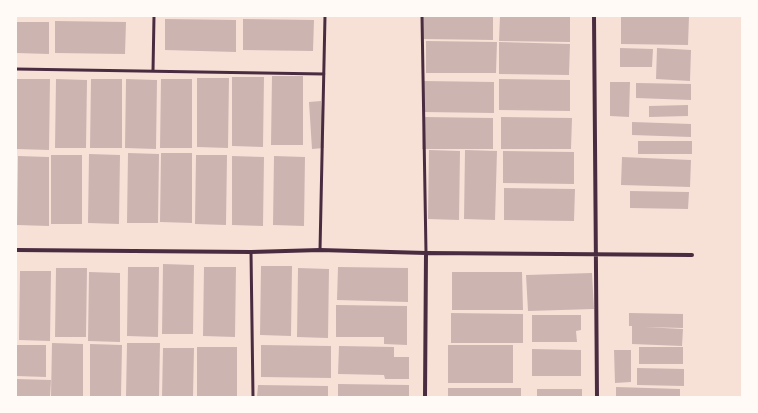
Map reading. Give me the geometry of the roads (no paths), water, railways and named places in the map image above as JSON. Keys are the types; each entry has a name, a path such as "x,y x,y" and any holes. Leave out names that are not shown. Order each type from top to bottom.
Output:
{"street":[{"path":"594,16 596,397"},
{"path":"16,250 251,252 320,250 426,253 692,255"},
{"path":"425,397 426,253"}],"lane":[{"path":"153,71 154,16"},
{"path":"320,250 325,16"},
{"path":"422,16 426,253"},
{"path":"16,69 324,74"},
{"path":"251,252 253,397"}]}
